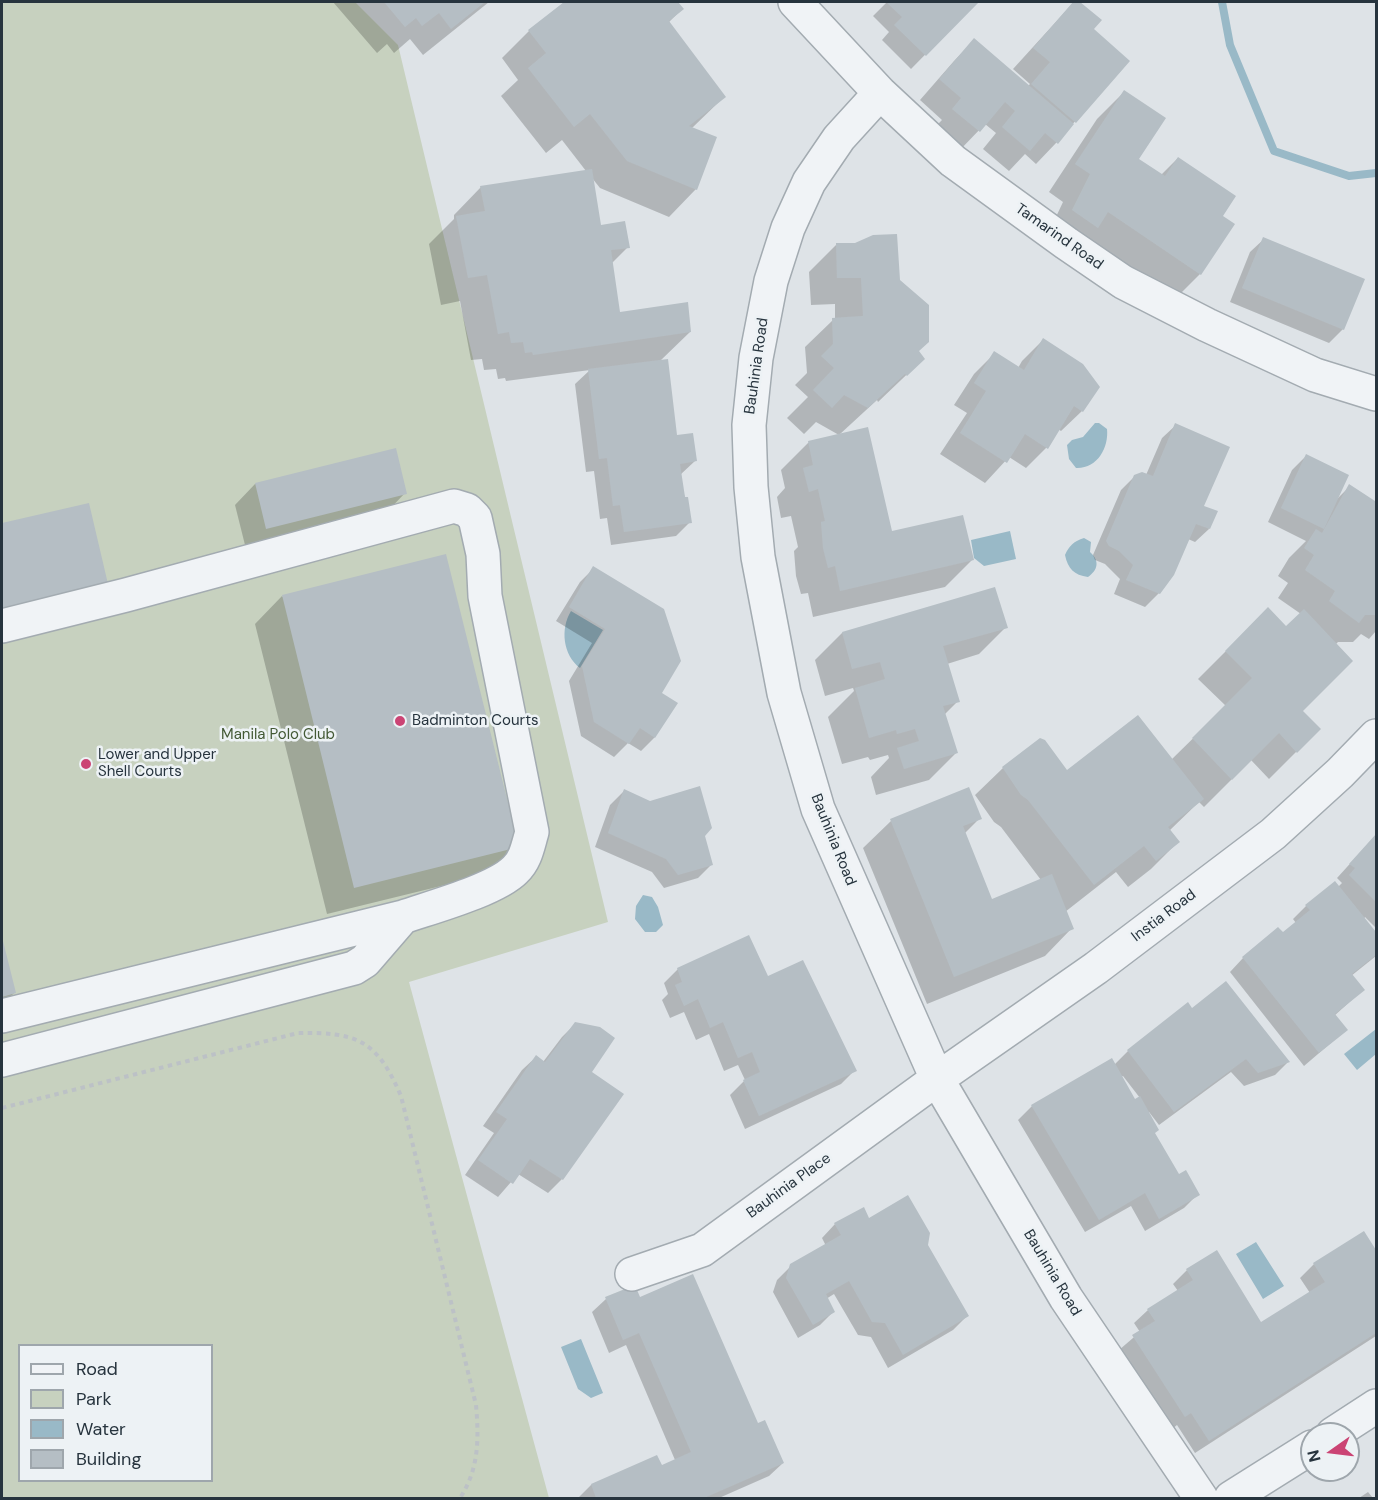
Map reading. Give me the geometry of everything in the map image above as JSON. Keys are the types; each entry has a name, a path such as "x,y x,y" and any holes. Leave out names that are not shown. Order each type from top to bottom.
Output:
{"street":[{"name":"Tamarind Road","path":"795,2 880,93 953,161 1123,282 1207,325 1315,375 1377,394"},
{"name":"Bauhinia Road","path":"880,93 839,138 809,182 788,228 771,281 756,358 749,425 751,487 758,557 784,693 818,809 937,1079 1065,1298 1202,1498"},
{"path":"2,626 126,595 454,506 467,510 475,518 483,554 485,596 532,832 526,853 516,870 494,885 403,917 2,1016"},
{"name":"Instia Road","path":"937,1079 1096,968 1273,834 1377,736"},
{"path":"2,1060 354,968 365,961 403,917"},
{"path":"141,982 151,1021"},
{"name":"Bauhinia Place","path":"632,1274 702,1250 937,1079"},
{"path":"1352,1422 1377,1406"},
{"path":"1231,1498 1300,1455"}],"path":[{"path":"2,1107 298,1034 346,1035 362,1042 376,1054 391,1073 401,1095 476,1405 479,1436 475,1466 460,1498"}],"green space":[{"name":"Manila Polo Club","path":"2,2 355,2 398,45 608,922 409,982 549,1498 2,1498"}],"water":[{"path":"1095,423 1107,429 1104,450 1090,465 1076,468 1069,459 1067,445 1072,440 1083,437"},
{"path":"1010,531 1016,559 984,566 974,558 971,540"},
{"path":"1084,538 1091,542 1090,552 1096,562 1096,568 1088,577 1072,570 1065,555 1072,544"},
{"path":"571,611 603,630 580,668 570,656 565,641 565,626"},
{"path":"643,895 652,897 658,907 663,925 656,932 645,932 635,919 636,906"},
{"path":"1376,1029 1376,1054 1357,1070 1344,1054"},
{"path":"1256,1242 1284,1286 1263,1299 1236,1254"},
{"path":"581,1339 603,1393 591,1398 578,1389 561,1347"}],"building":[{"path":"384,2 485,2 451,29 439,13 422,26 416,18 405,27"},
{"path":"564,2 678,2 684,9 669,21 726,97 689,126 717,137 697,190 627,161 590,114 574,127 528,68 546,53 528,30"},
{"path":"886,2 979,2 926,56 894,25 902,17"},
{"path":"1073,2 1080,2 1102,20 1094,29 1130,61 1076,123 1031,84 1050,62 1033,48"},
{"path":"974,38 1074,124 1058,144 1045,133 1030,151 1002,127 1015,111 1005,102 980,132 952,109 961,98 939,79"},
{"path":"1124,90 1166,118 1139,159 1165,176 1178,157 1236,196 1223,216 1235,224 1201,275 1108,212 1098,228 1072,210 1090,174 1075,164"},
{"path":"592,169 601,225 625,221 630,248 611,250 620,312 688,302 691,332 533,355 532,352 525,353 523,342 511,343 509,332 498,334 487,275 468,278 456,216 485,211 480,186"},
{"path":"897,234 900,280 929,305 929,342 919,351 925,359 868,408 844,395 832,408 813,390 834,368 821,356 833,344 832,318 863,316 861,278 837,278 836,243 855,243 873,235"},
{"path":"1263,237 1365,279 1344,330 1242,288"},
{"path":"1043,338 1083,364 1100,387 1083,412 1074,406 1048,449 1025,434 1007,463 960,433 986,391 974,383 994,351 1024,370"},
{"path":"668,359 677,435 693,433 697,461 680,464 692,523 624,532 620,505 613,506 607,458 599,459 588,369"},
{"path":"1175,423 1230,447 1204,506 1218,511 1210,529 1196,524 1174,575 1160,594 1126,580 1133,565 1106,541 1134,475 1142,472 1153,476"},
{"path":"868,427 892,531 963,515 974,560 840,591 835,566 828,568 823,548 821,522 825,521 818,489 809,492 803,468 813,465 808,441"},
{"path":"396,448 407,494 266,529 255,483"},
{"path":"1306,454 1349,475 1324,529 1281,508"},
{"path":"1349,484 1375,501 1376,498 1376,615 1365,615 1359,623 1329,601 1335,591 1305,570 1314,555 1304,548 1316,529 1322,533"},
{"path":"89,503 108,584 2,609 2,523"},
{"name":"Badminton Courts","path":"446,554 519,847 354,888 282,595"},
{"path":"593,566 664,609 681,661 662,693 678,703 655,738 640,728 629,744 594,722 582,666 605,629 569,607"},
{"path":"995,587 1008,628 943,646 960,702 943,706 958,753 904,769 897,748 919,741 915,729 897,734 896,730 869,738 855,688 885,679 880,662 852,669 842,632"},
{"path":"1268,607 1286,626 1304,609 1353,661 1303,711 1321,729 1297,753 1279,733 1232,780 1192,738 1252,678 1225,651"},
{"path":"1138,715 1204,799 1168,827 1180,842 1156,861 1144,846 1094,885 1028,800 1021,795 1002,767 1040,738 1045,740 1067,770"},
{"path":"700,786 712,828 705,836 713,865 678,875 666,859 608,833 624,789 650,801"},
{"path":"969,787 982,819 963,826 992,899 1052,874 1074,929 954,977 890,819"},
{"path":"1376,834 1376,902 1349,875 1355,868 1349,864"},
{"path":"1335,881 1376,932 1376,955 1352,974 1365,990 1335,1014 1348,1030 1319,1053 1242,957 1278,927 1283,932 1310,910 1305,905"},
{"path":"749,935 768,976 803,960 857,1071 759,1116 743,1080 760,1072 752,1052 738,1058 723,1022 710,1028 698,999 684,1006 675,985 682,982 677,968"},
{"path":"2,937 16,993 2,997"},
{"path":"1226,981 1290,1062 1258,1073 1246,1059 1174,1112 1127,1050 1188,1002 1192,1008"},
{"path":"575,1022 600,1027 615,1038 592,1072 624,1094 563,1180 530,1159 513,1184 478,1160 507,1119 496,1112 536,1055 545,1062"},
{"path":"1112,1058 1135,1099 1140,1096 1159,1130 1155,1133 1179,1174 1186,1170 1200,1195 1159,1219 1145,1193 1099,1220 1031,1105"},
{"path":"908,1195 930,1233 928,1245 969,1316 903,1355 885,1323 872,1322 849,1281 826,1294 835,1312 813,1325 786,1278 790,1264 841,1235 834,1223 864,1207 869,1218"},
{"path":"1364,1231 1376,1250 1376,1333 1209,1441 1191,1413 1185,1417 1132,1335 1155,1321 1147,1309 1193,1280 1186,1269 1217,1250 1261,1322 1325,1282 1313,1263"},
{"path":"693,1274 758,1423 765,1420 784,1463 704,1498 596,1498 591,1484 657,1455 662,1465 691,1452 639,1333 623,1340 605,1297 635,1285 640,1297"}],"waterway":[{"path":"1222,2 1230,45 1274,151 1349,176 1376,173"}],"place":[{"name":"Badminton Courts","path":"400,721"},
{"name":"Lower and Upper Shell Courts","path":"86,764"}]}
